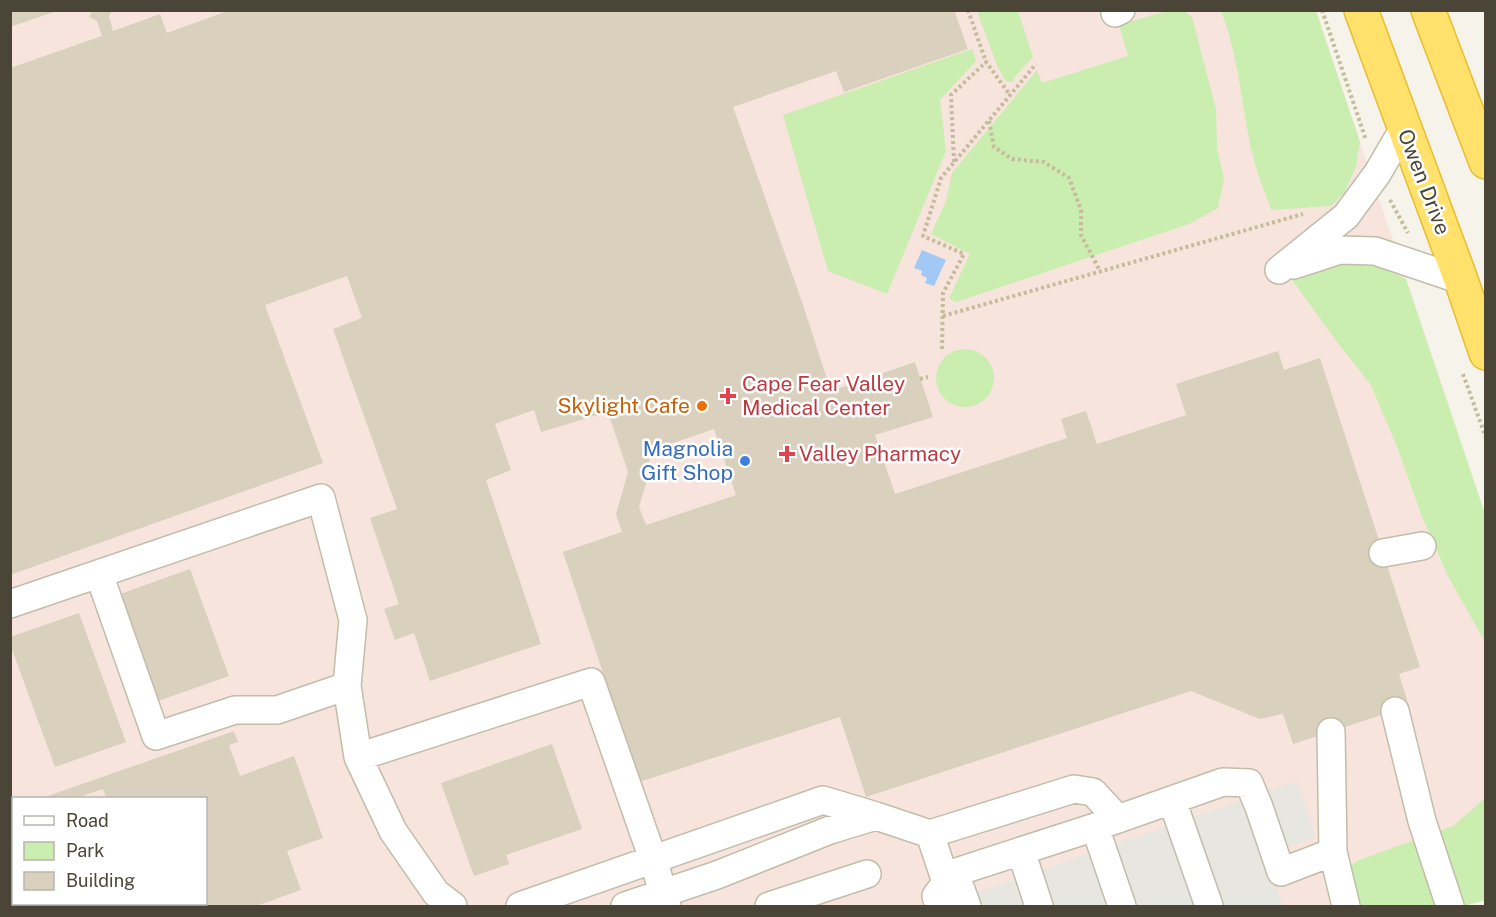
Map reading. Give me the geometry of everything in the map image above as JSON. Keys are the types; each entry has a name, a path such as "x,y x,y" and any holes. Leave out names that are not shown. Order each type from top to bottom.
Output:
{"highway":[{"name":"Owen Drive","path":"1361,10 1461,280 1474,362"},
{"path":"1428,10 1485,162"}],"lane":[{"path":"1404,128 1377,174 1346,216 1279,270 1340,250 1375,251 1461,280"},
{"path":"10,604 321,498 353,620 347,686 358,757 393,831 436,893 453,906"},
{"path":"1383,553 1422,546"},
{"path":"99,574 156,736 235,710 277,710 347,686"},
{"path":"358,757 591,682 665,900"},
{"path":"1395,711 1422,820 1450,906"},
{"path":"1331,732 1333,852 1346,906"},
{"path":"943,888 1022,851 1223,782 1249,783 1281,872 1333,852"},
{"path":"520,906 823,800 930,834 1074,789 1093,792 1106,823 1122,906"},
{"path":"1172,800 1209,906"},
{"path":"625,906 665,900 717,875 830,830 876,816"},
{"path":"930,834 943,888"},
{"path":"1022,851 1039,906"},
{"path":"769,906 867,874"},
{"path":"943,888 960,887 967,906"}],"path":[{"path":"968,10 986,62 1010,95"},
{"path":"1322,10 1377,174 1426,268"},
{"path":"954,162 951,95 986,62"},
{"path":"942,349 943,293 964,254 923,236 941,178 1036,64"},
{"path":"989,121 994,147 1012,159 1044,162 1069,178 1081,210 1081,235 1100,271"},
{"path":"943,316 1300,214 1312,213"},
{"path":"1474,362 1485,438"},
{"path":"921,379 928,377"}],"shaded area":[{"name":"Cape Fear Valley Medical Center","path":"10,11 1316,11 1485,514 1485,900 1465,906 11,906"},
{"path":"1297,781 1316,837 1265,855 1283,906 974,906 973,894"}],"green space":[{"path":"977,11 1018,11 1033,57 1013,82 1005,81"},
{"path":"1167,11 1184,11 1192,17 1216,109 1217,148 1224,178 1218,208 1189,224 956,302 949,298 970,254 931,234 946,201 952,173 1037,70 1042,83 1128,56 1119,25"},
{"path":"1221,11 1316,11 1360,142 1356,167 1344,193 1331,206 1271,210 1254,159 1232,45"},
{"path":"972,49 976,61 940,100 946,151 887,294 828,271 783,115"},
{"path":"1345,262 1374,264 1406,279 1485,514 1485,642 1448,576 1421,514 1398,449 1371,385 1290,277"},
{"path":"965,349 981,354 989,362 994,378 989,394 981,402 965,407 949,402 941,394 936,378 941,362 949,354"},
{"path":"1485,798 1485,900 1465,906 1355,906 1345,869 1359,860 1453,826"}],"water":[{"path":"922,250 946,260 934,286 925,283 927,278 921,275 922,271 914,268"}],"building":[{"path":"10,10 57,10 57,11 10,27"},
{"path":"93,10 112,10 109,16 113,31 160,14 167,33 230,10 954,10 968,49 844,92 836,71 733,107 831,391 915,362 933,417 875,435 895,494 1067,438 1061,419 1086,411 1097,444 1186,415 1176,384 1278,351 1284,370 1320,358 1420,667 1399,674 1409,706 1293,744 1283,714 1260,719 1191,691 866,797 840,717 639,782 563,552 622,532 616,514 628,472 608,412 541,432 534,410 495,424 511,470 486,480 541,644 430,681 414,633 395,640 384,609 399,604 370,518 397,509 333,329 362,318 347,276 265,305 323,463 10,575 10,68 102,36 97,21 89,17","holes":["714,429 736,495 646,525 639,507 651,467 647,452"]},
{"path":"190,569 229,676 158,701 120,594"},
{"path":"79,613 126,742 55,767 10,644 10,637"},
{"path":"234,731 238,742 229,745 240,776 294,756 323,838 287,851 301,890 256,906 145,906 207,905 207,797 106,797 103,789 80,797 45,797"},
{"path":"552,744 582,829 506,855 509,864 474,876 441,783"}],"place":[{"name":"Cape Fear Valley Medical Center","path":"728,396"},
{"name":"Skylight Cafe","path":"702,406"},
{"name":"Valley Pharmacy","path":"787,454"},
{"name":"Magnolia Gift Shop","path":"745,461"}]}
